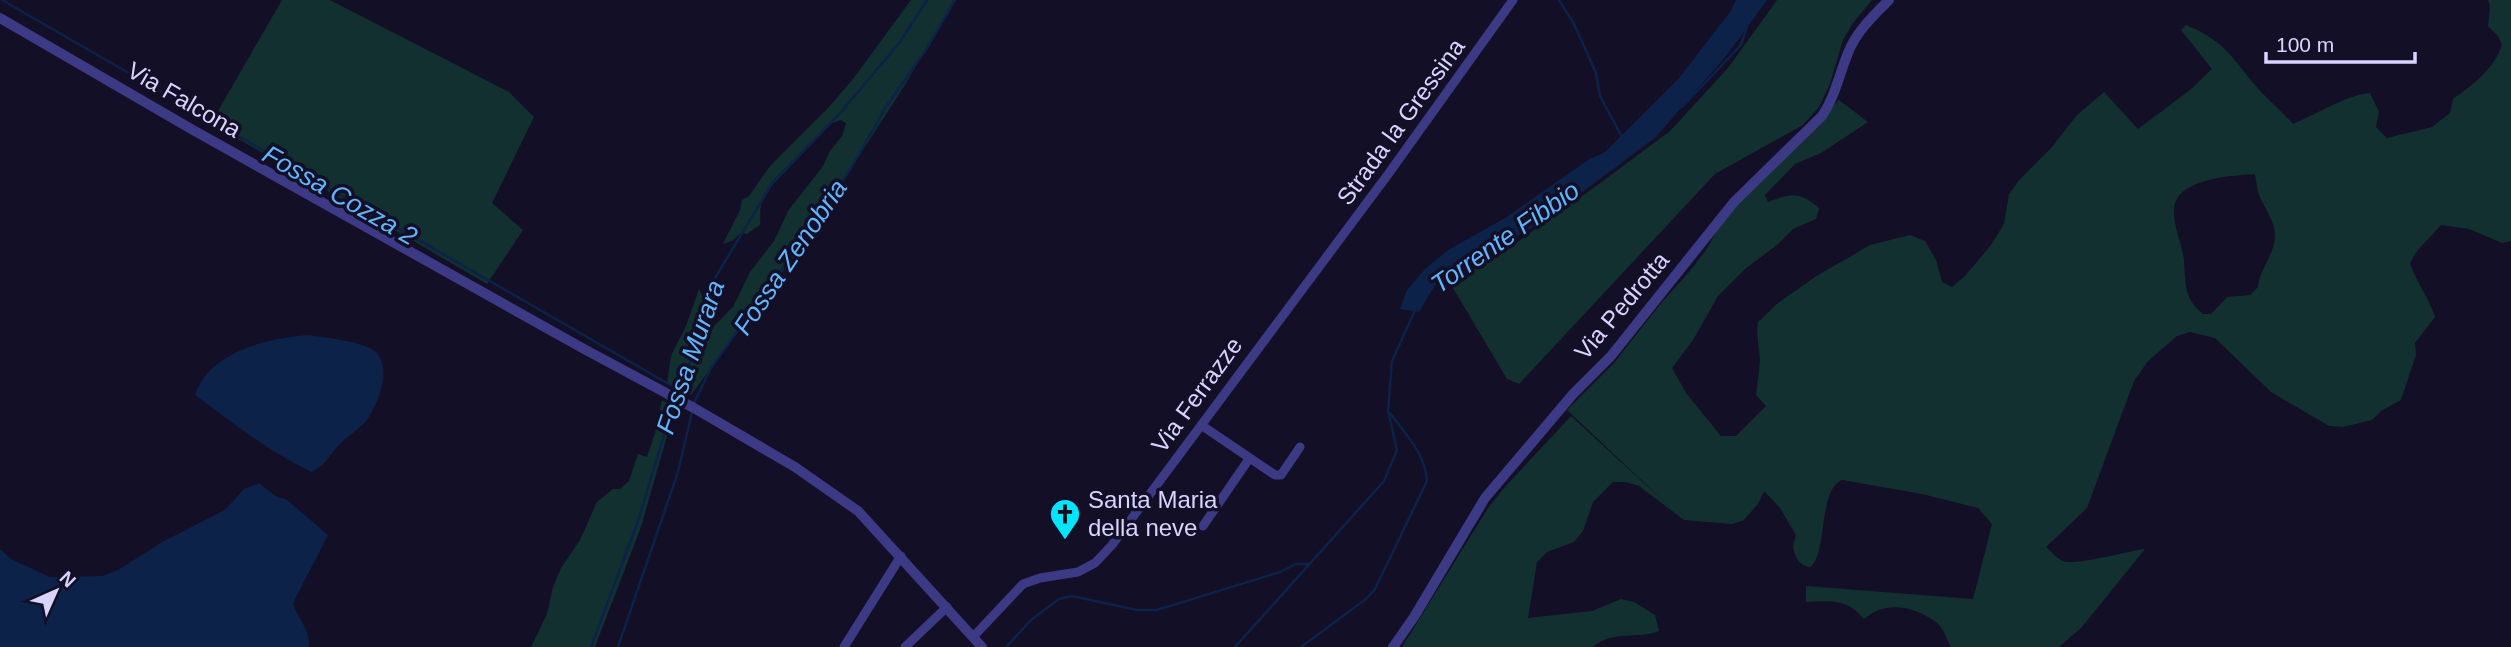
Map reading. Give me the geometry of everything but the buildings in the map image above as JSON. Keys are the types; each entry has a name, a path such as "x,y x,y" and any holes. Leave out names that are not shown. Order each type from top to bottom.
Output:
{"street":[{"name":"Strada la Gressina","path":"1318,266 1389,173 1513,0"},
{"name":"Via Pedrotta","path":"1393,647 1415,617 1485,498 1573,394 1611,356 1734,201 1822,116 1858,34 1889,0"},
{"name":"Via Falcona","path":"0,18 205,137 682,401 858,510 901,556"},
{"name":"Via Ferrazze","path":"973,636 1023,584 1040,578 1078,572 1095,563 1133,518 1318,266"},
{"path":"1201,425 1275,475 1281,475 1300,447"},
{"path":"1203,526 1250,459"},
{"path":"844,647 901,556 982,647"},
{"path":"905,647 947,607"}],"green space":[{"path":"282,0 330,0 509,92 534,117 492,203 523,230 487,284 211,123"},
{"path":"911,0 954,0 905,85 795,255 691,395 667,383 671,356 686,326 699,289 707,314 700,324 699,335 706,334 733,307 750,272 774,241 788,211 823,166 830,151 842,136 846,123 841,120 832,123 764,194 760,225 723,244 740,210 742,200 749,196 770,166 853,79"},
{"path":"1777,0 1872,0 1843,40 1830,84 1819,107 1803,125 1715,174 1519,384 1507,379 1450,283 1502,253 1670,131 1728,68"},
{"path":"2488,0 2511,0 2511,241 2502,243 2469,229 2441,225 2417,251 2410,263 2435,317 2415,343 2416,355 2401,400 2381,411 2372,420 2343,427 2329,426 2271,392 2215,338 2190,332 2177,336 2148,361 2134,381 2087,508 2046,547 2061,560 2069,562 2145,549 2082,627 2059,647 1951,647 1939,625 1910,609 1881,609 1864,619 1845,604 1831,601 1806,602 1806,586 1973,599 1992,524 1978,508 1922,494 1842,480 1834,486 1829,495 1820,548 1811,567 1801,563 1796,557 1793,546 1796,535 1780,508 1765,492 1744,520 1732,524 1684,520 1639,486 1613,482 1593,502 1583,531 1574,542 1547,552 1537,562 1528,618 1592,611 1621,599 1634,602 1655,615 1659,631 1617,636 1593,647 1402,647 1488,508 1571,416 1671,508 1567,410 1613,364 1689,272 1706,250 1728,210 1751,184 1839,100 1868,122 1821,153 1795,164 1765,195 1768,202 1789,195 1801,196 1819,208 1816,219 1793,229 1745,269 1718,296 1693,340 1672,368 1686,393 1721,436 1736,436 1766,406 1756,395 1760,361 1758,322 1778,303 1815,277 1870,245 1910,235 1925,241 1936,260 1942,282 1952,287 1991,245 2004,224 2009,194 2020,179 2052,147 2077,115 2104,92 2138,129 2190,90 2212,69 2181,30 2186,25 2212,38 2221,46 2293,124 2341,101 2370,93 2379,112 2376,127 2387,138 2432,127 2450,113 2453,99 2488,69 2502,45 2498,36 2488,26","holes":["2255,174 2259,195 2275,231 2272,250 2258,287 2250,295 2227,297 2211,314 2203,314 2192,302 2187,290 2183,254 2174,218 2176,201 2183,192 2205,181"]},
{"path":"662,400 675,408 641,527 595,647 531,647 547,614 553,587 561,568 580,540 597,502 629,481 638,454 647,457"}],"water":[{"path":"1736,0 1767,0 1727,55 1656,137 1545,220 1437,282 1419,312 1400,309 1407,290 1425,269 1448,250 1505,218 1588,160 1605,152 1679,78 1730,12"},
{"path":"309,335 371,349 377,353 383,368 382,387 367,420 312,472 266,446 195,395 202,380 213,367 227,357 276,339"},
{"path":"259,483 277,497 286,499 328,535 293,603 308,634 309,647 0,647 0,549 11,559 50,577 102,576 118,570 164,541 225,510 244,489"}],"waterway":[{"name":"Fossa Cozza 2","path":"2,0 679,390"},
{"name":"Fossa Murara","path":"677,396 701,333 703,305 715,278 773,182 841,112 900,42 927,0"},
{"name":"Fossa Zenobria","path":"693,405 711,368 851,168 886,107 927,48 955,0"},
{"path":"1559,0 1574,24 1596,73 1600,96 1623,139"},
{"name":"Torrente Fibbio","path":"1682,107 1741,45 1747,26"},
{"name":"Torrente Fibbio","path":"1235,647 1384,481 1397,450 1388,411 1392,361 1416,308"},
{"name":"Fossa Murara","path":"591,647 638,521 674,402"},
{"name":"Fossa Zenobria","path":"618,647 678,472 692,412"},
{"path":"1301,647 1366,599 1375,589 1427,481 1419,453 1390,413"},
{"path":"1006,647 1031,620 1059,599 1072,596 1137,610 1157,610 1280,572 1296,564 1308,564"}],"place":[{"name":"Santa Maria della neve","path":"1065,541"}]}
